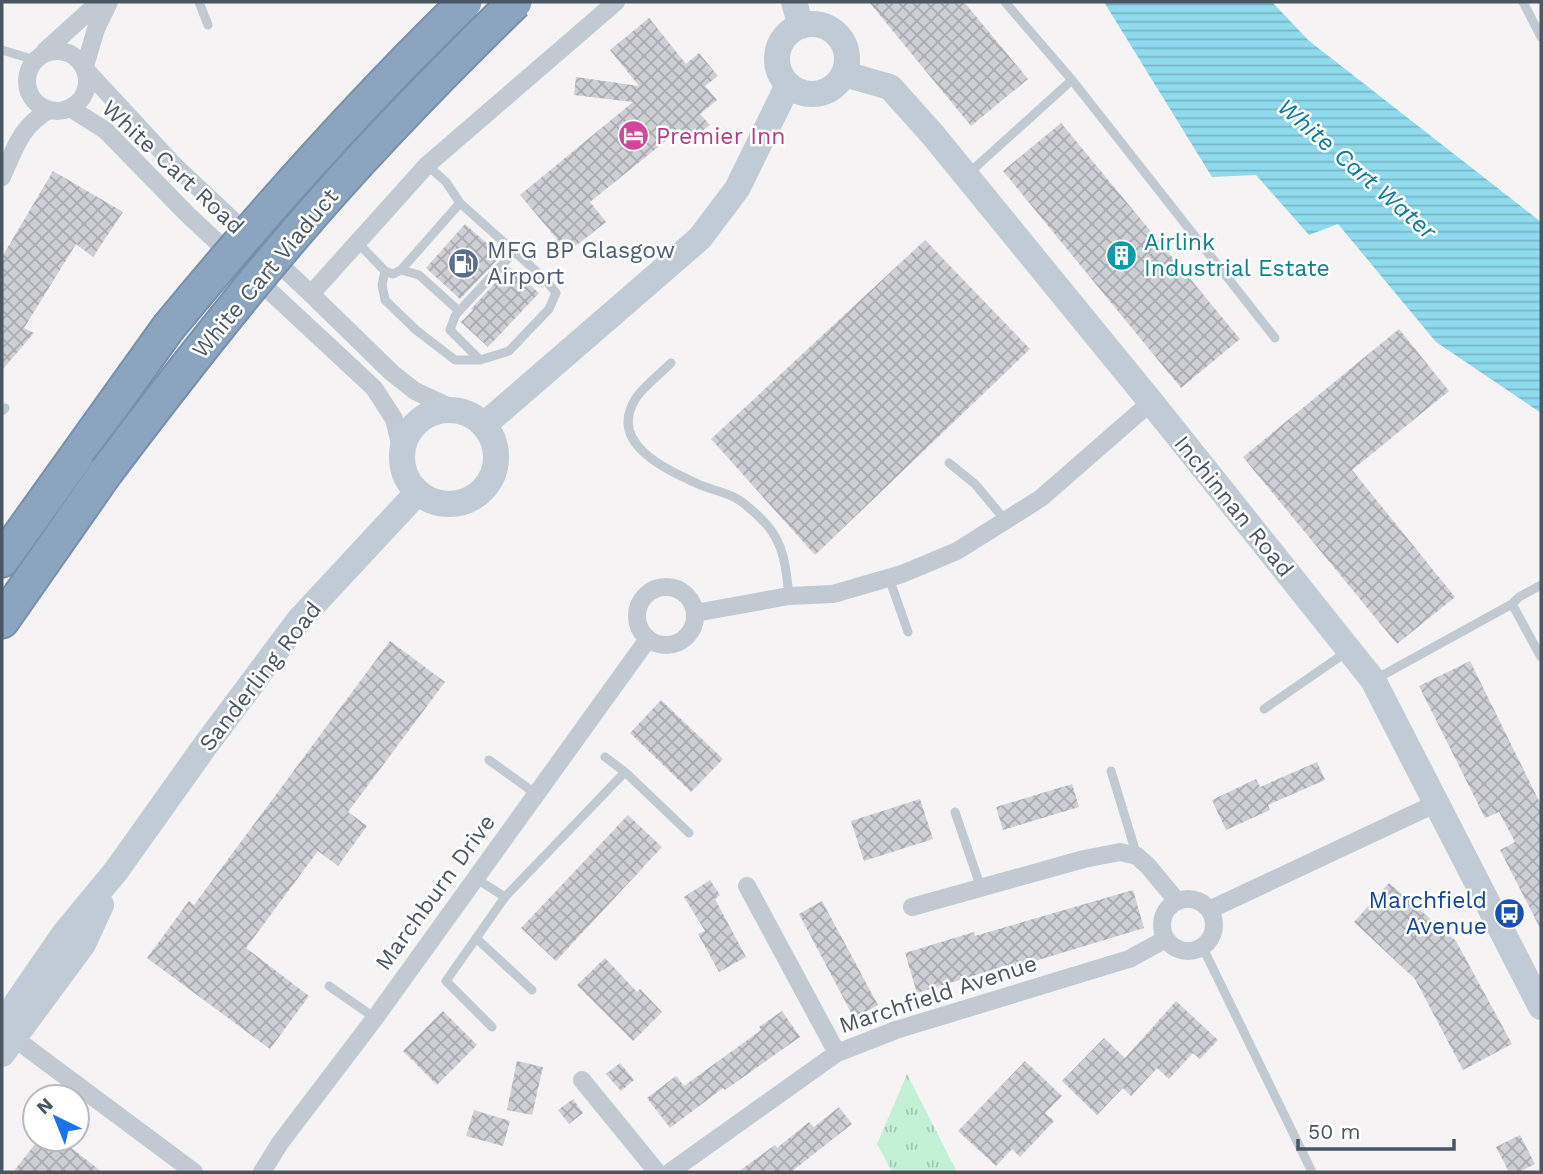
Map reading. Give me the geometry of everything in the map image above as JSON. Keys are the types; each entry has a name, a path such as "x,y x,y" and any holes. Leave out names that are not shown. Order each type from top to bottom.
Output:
{"highway":[{"name":"White Cart Viaduct","path":"4,543 168,328 319,151 404,61 465,2"},
{"name":"White Cart Viaduct","path":"2,621 170,387 297,231 379,139 515,2"}],"street":[{"path":"99,2 39,57 27,78 28,88 39,106 60,111 70,108 85,95 88,85 86,69 96,29 109,2"},
{"path":"311,294 427,165 616,2"},
{"path":"798,14 838,35 845,45 847,57 844,74 837,84 820,94 807,94 788,85 781,75 777,61 778,49 798,14"},
{"path":"39,57 62,50 71,53 86,69"},
{"name":"White Cart Road","path":"86,69 174,165 392,373 415,391 458,411"},
{"name":"Inchinnan Road","path":"844,74 890,88 966,176 1151,402 1373,680 1541,1007"},
{"path":"484,425 700,238 737,188 788,85"},
{"name":"White Cart Road","path":"70,108 105,130 188,215 374,388 394,419 402,452"},
{"path":"2,177 25,129 34,119 49,110"},
{"path":"695,613 789,596 833,594 889,578 957,551 1041,498 1151,402"},
{"path":"437,411 458,411 475,417 484,425 496,449 496,463 492,475 476,495 451,504 438,502 418,492 405,472 402,452 405,441 417,422 437,411"},
{"name":"Sanderling Road","path":"6,1039 83,944 116,871 299,620 418,492"},
{"path":"660,587 678,590 686,595 695,613 690,633 682,640 663,645 648,639 641,631 637,612 645,596 660,587"},
{"name":"Marchburn Drive","path":"262,1172 280,1143 375,1018 648,639"},
{"path":"1209,910 1437,803"},
{"path":"912,907 1084,859 1120,852 1137,856 1177,901"},
{"path":"747,886 837,1053"},
{"path":"1194,900 1209,910 1213,925 1208,941 1195,950 1178,949 1166,939 1162,922 1170,906 1177,901 1194,900"},
{"name":"Marchfield Avenue","path":"670,1172 837,1053 896,1030 1129,959 1166,939"},
{"path":"6,1039 194,1172"},
{"path":"582,1080 657,1172"}],"lane":[{"path":"200,2 208,25"},
{"path":"1005,2 1072,80 1275,338"},
{"path":"1522,2 1541,37"},
{"path":"2,50 39,57"},
{"path":"966,176 1072,80"},
{"path":"385,271 382,285 385,300 416,330 454,360 480,360 509,351 549,309 556,293 545,279 460,203 446,183 427,165"},
{"path":"357,242 385,271 394,274 401,270 460,203"},
{"path":"480,360 450,330 457,314 514,252"},
{"path":"401,270 419,275 457,314"},
{"path":"671,363 636,399 629,418 630,438 646,455 698,484 737,499 755,512 769,527 785,557 789,596"},
{"path":"949,463 975,484 1005,520"},
{"path":"889,578 908,632"},
{"path":"1373,680 1512,604 1541,585"},
{"path":"1512,604 1541,657"},
{"path":"1264,709 1350,650"},
{"path":"605,757 625,772 689,834"},
{"path":"489,760 536,794"},
{"path":"1111,771 1137,856"},
{"path":"492,1027 446,981 505,897 625,772"},
{"path":"955,812 981,888"},
{"path":"475,878 505,897"},
{"path":"476,938 532,990"},
{"path":"1202,946 1312,1172"},
{"path":"329,986 375,1018"}],"green space":[{"path":"907,1074 957,1172 892,1172 877,1144"}],"water":[{"name":"White Cart Water","path":"1104,2 1272,2 1308,40 1541,222 1541,413 1436,342 1338,224 1309,235 1256,175 1212,177"}],"building":[{"path":"869,2 964,2 1028,79 971,126"},
{"name":"Premier Inn","path":"649,18 686,64 699,53 718,76 705,86 717,100 700,114 710,125 689,141 679,130 590,202 606,222 568,252 520,195 633,102 574,95 576,77 639,86 610,50"},
{"name":"Airlink Industrial Estate","path":"1061,123 1240,339 1181,388 1003,171"},
{"path":"53,171 123,212 93,257 76,244 24,328 34,333 2,370 2,257"},
{"name":"MFG BP Glasgow Airport","path":"465,224 501,256 460,299 426,268"},
{"path":"925,240 1030,349 815,555 711,439"},
{"path":"510,267 539,293 488,347 461,322"},
{"path":"1399,329 1449,391 1352,470 1455,597 1397,644 1243,457"},
{"path":"390,641 445,682 348,812 367,826 338,866 318,851 246,948 309,996 270,1049 147,958 189,901 194,905"},
{"path":"1470,661 1541,805 1541,930 1500,850 1515,842 1499,812 1485,818 1419,686"},
{"path":"661,700 723,759 691,792 630,733"},
{"path":"1317,762 1325,780 1268,805 1270,810 1226,830 1212,800 1256,779 1260,787"},
{"path":"1072,784 1079,807 1003,830 996,807"},
{"path":"920,799 933,839 864,861 851,821"},
{"path":"628,815 662,847 556,961 521,928"},
{"path":"710,880 720,895 715,899 746,957 719,972 698,934 705,931 684,897"},
{"path":"1389,883 1456,941 1512,1044 1463,1070 1415,979 1354,922"},
{"path":"1133,890 1144,928 1009,969 1008,965 917,993 905,953 974,932 975,936"},
{"path":"822,901 878,1005 854,1018 799,914"},
{"path":"605,958 637,992 640,989 662,1012 633,1041 577,985"},
{"path":"1176,1001 1218,1040 1200,1059 1193,1053 1169,1079 1157,1068 1131,1096 1123,1088 1097,1115 1062,1081 1104,1038 1125,1058"},
{"path":"443,1011 477,1045 437,1085 403,1051"},
{"path":"782,1011 800,1037 725,1090 723,1088 670,1128 647,1098 676,1076 684,1086 761,1030 759,1027"},
{"path":"517,1061 543,1067 532,1115 507,1110"},
{"path":"1025,1061 1062,1096 1045,1113 1054,1121 1020,1157 1012,1149 996,1166 958,1131"},
{"path":"620,1063 634,1080 621,1091 606,1074"},
{"path":"573,1099 583,1113 569,1124 558,1110"},
{"path":"839,1107 852,1124 791,1172 738,1172 775,1145 777,1148 809,1122 814,1127"},
{"path":"474,1110 510,1121 503,1146 466,1136"},
{"path":"1520,1135 1535,1164 1519,1172 1509,1172 1496,1147"},
{"path":"28,1153 78,1153 102,1172 13,1172"}],"place":[{"name":"Premier Inn","path":"633,136"},
{"name":"Airlink Industrial Estate","path":"1121,255"},
{"name":"MFG BP Glasgow Airport","path":"464,263"},
{"name":"Marchfield Avenue","path":"1510,913"}]}
